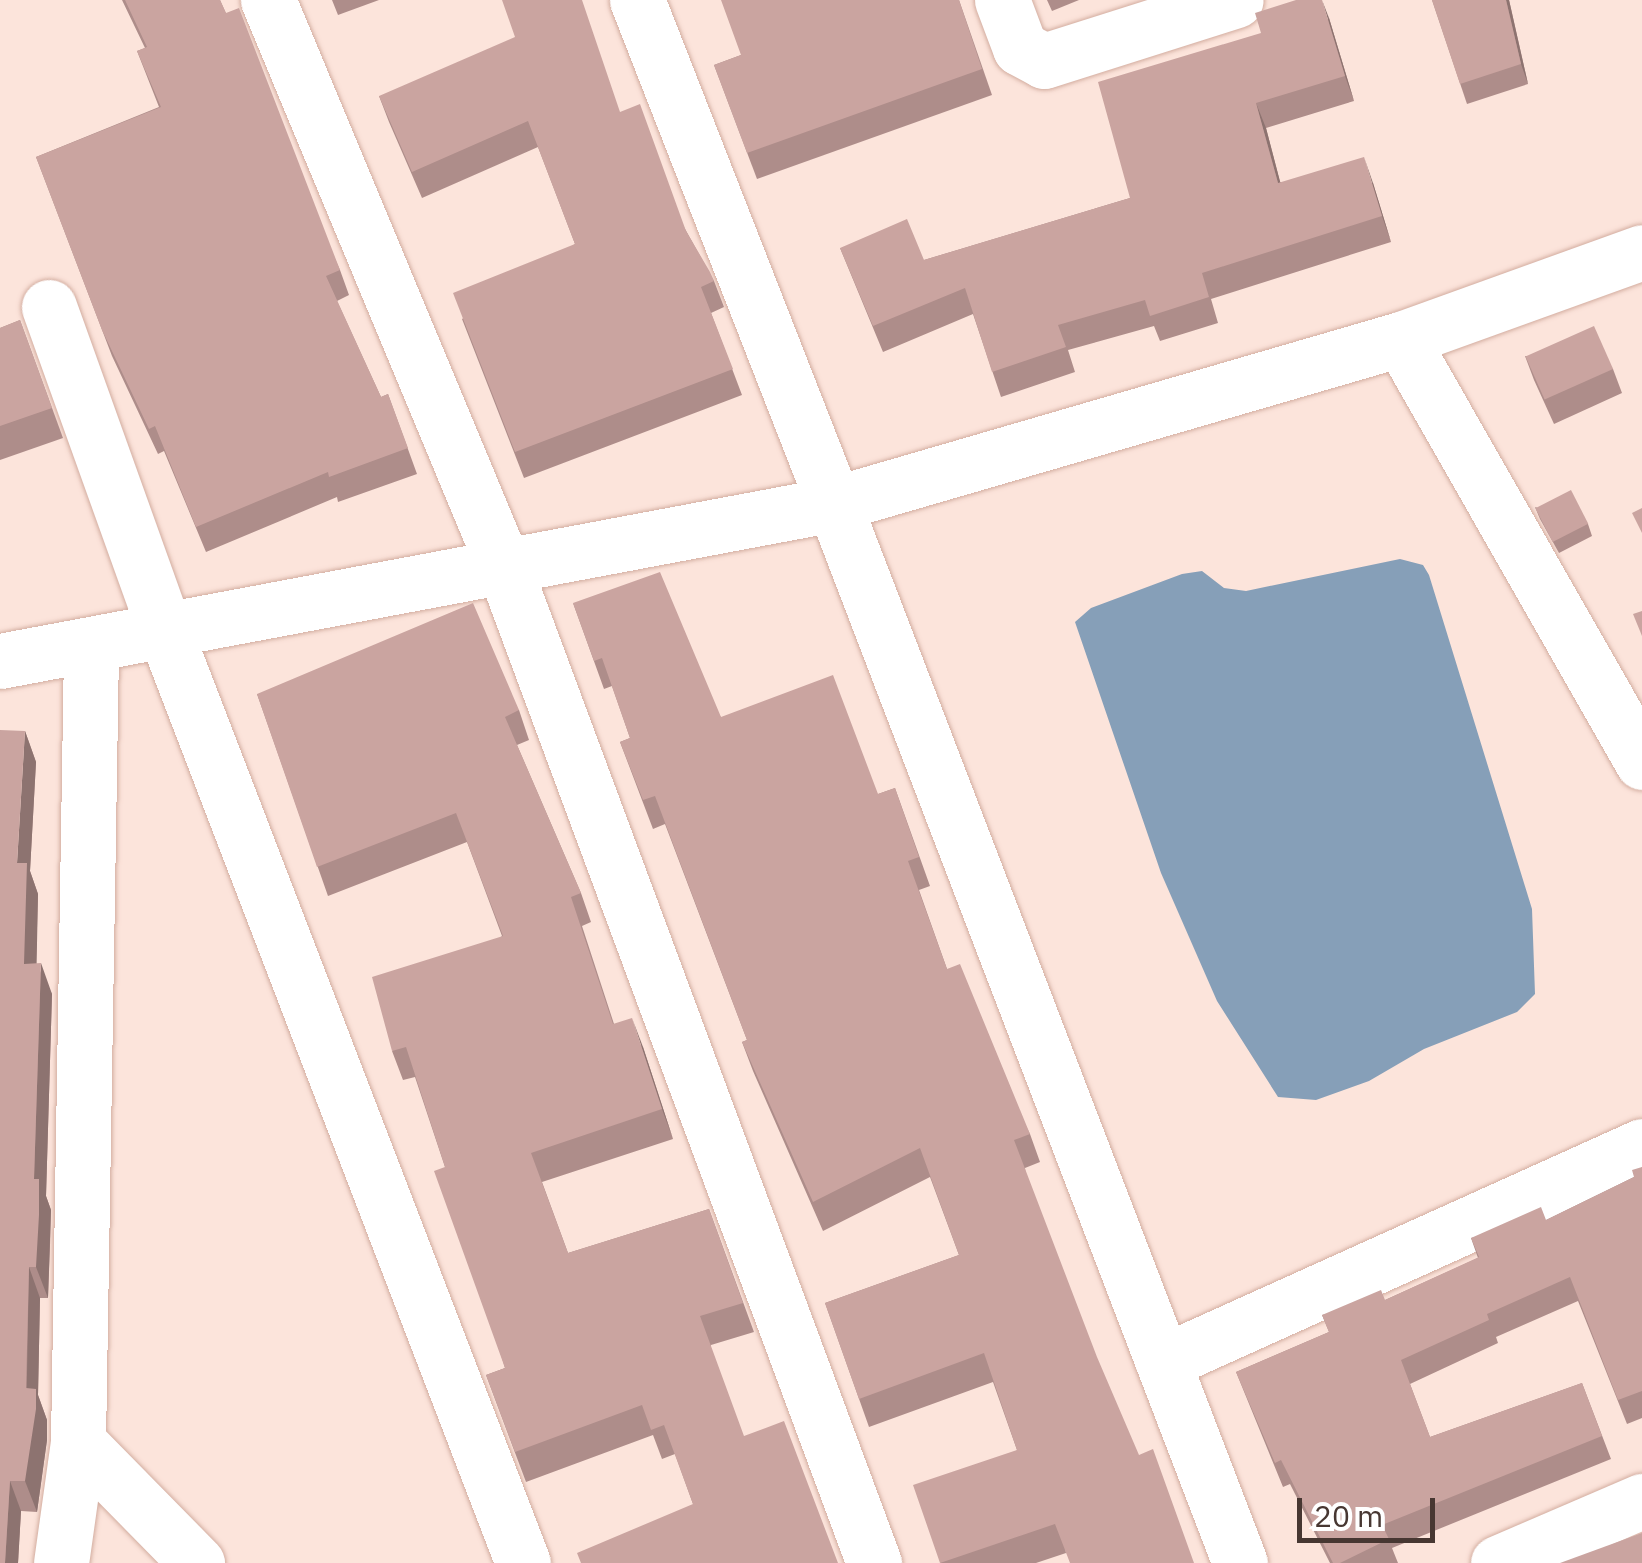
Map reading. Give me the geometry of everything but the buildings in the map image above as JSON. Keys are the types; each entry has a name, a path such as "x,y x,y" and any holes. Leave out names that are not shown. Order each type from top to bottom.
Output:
{"street":[{"path":"268,0 504,568 874,1563"},
{"path":"637,0 1240,1563"},
{"path":"1002,0 1020,48 1044,61 1236,0"},
{"path":"0,661 166,634 834,504 1401,339 1642,252"},
{"path":"49,307 166,634 523,1563"},
{"path":"1401,339 1642,762"},
{"path":"61,1563 78,1442 91,648"},
{"path":"1163,1362 1642,1146"},
{"path":"78,1442 197,1563"},
{"path":"1498,1563 1642,1502"}],"water":[{"path":"1400,559 1423,565 1429,575 1532,909 1535,994 1517,1012 1424,1049 1369,1081 1316,1100 1278,1097 1217,1001 1161,873 1075,622 1091,608 1182,574 1202,571 1224,588 1246,591"}]}
